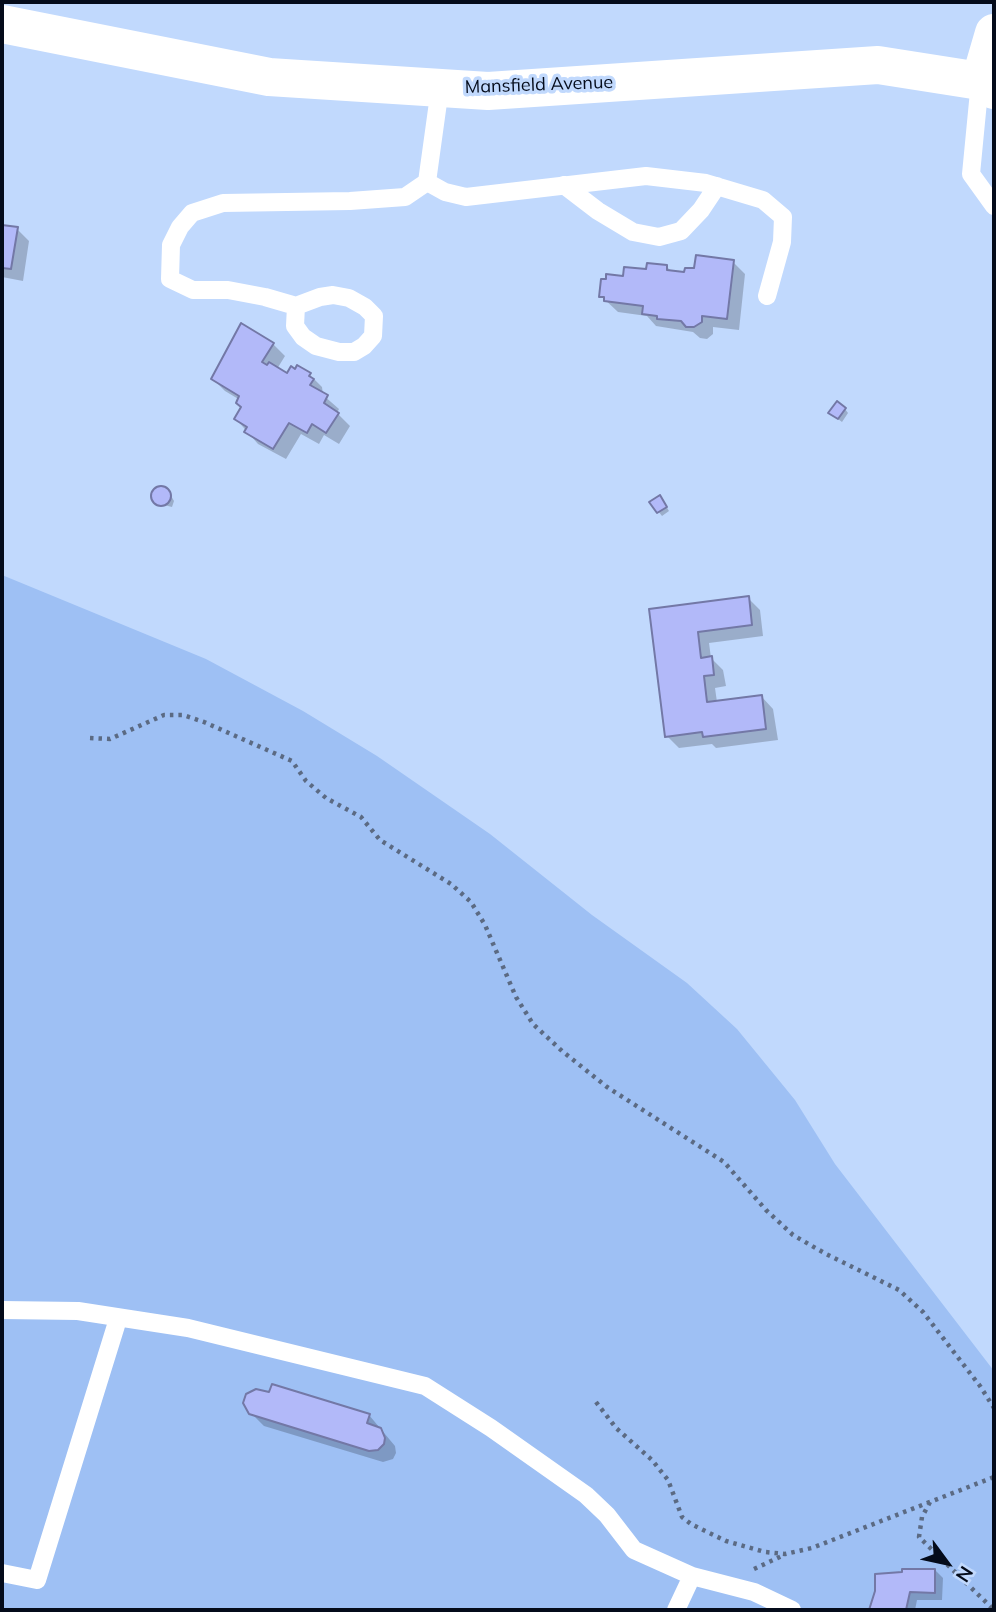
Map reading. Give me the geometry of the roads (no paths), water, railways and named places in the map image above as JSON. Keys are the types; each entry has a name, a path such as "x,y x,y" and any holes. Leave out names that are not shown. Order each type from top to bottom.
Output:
{"main road":[{"name":"Mansfield Avenue","path":"2,24 269,77 488,91 878,65 987,85"},
{"path":"987,85 994,33"}],"lane":[{"path":"987,85 971,174 994,206"},
{"path":"296,306 295,326 303,337 316,346 339,352 354,352 373,336 374,316 349,298 332,295 296,306 228,290 193,290 170,279 171,245 180,227 192,213 223,203 349,201 405,197 427,182 440,88"},
{"path":"427,182 444,192 466,197 646,176 717,186 763,200 783,217 782,242 767,296"},
{"path":"564,185 598,211 633,232 659,237 681,231 701,210 717,186"},
{"path":"2,1310 78,1311 188,1328 425,1386 586,1494 607,1515 634,1550 692,1576 754,1592 792,1610"},
{"path":"2,1573 37,1580 118,1319"},
{"path":"676,1610 692,1576"}]}
